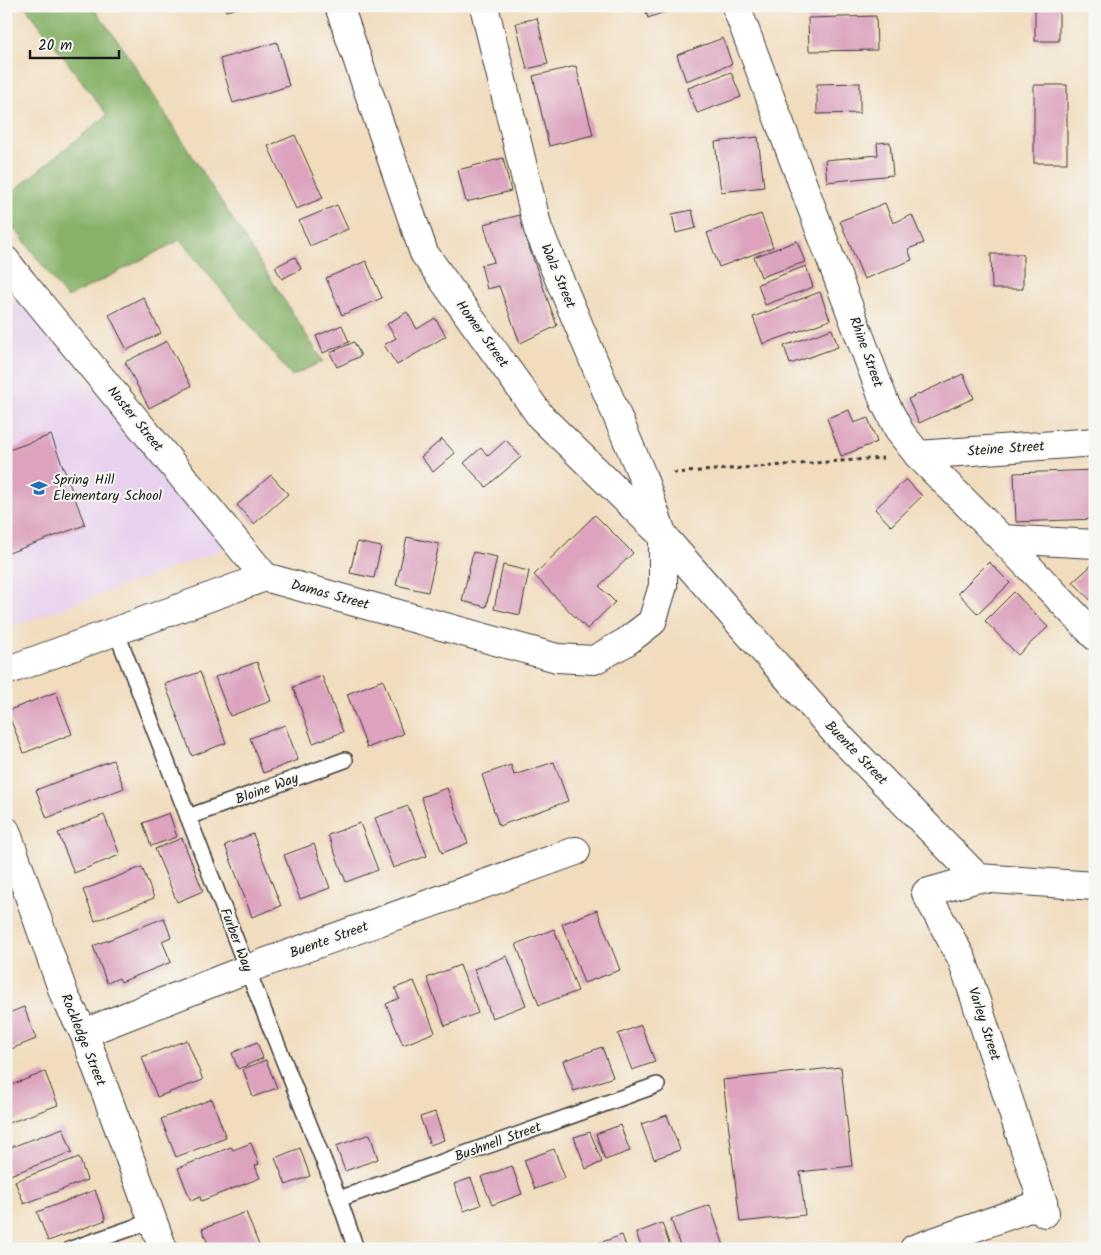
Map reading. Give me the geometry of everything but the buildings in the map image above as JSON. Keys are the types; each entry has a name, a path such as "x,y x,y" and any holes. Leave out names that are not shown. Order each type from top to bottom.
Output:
{"street":[{"name":"Homer Street","path":"339,6 424,252 541,417 663,536"},
{"name":"Walz Street","path":"484,6 538,229 642,476 663,536"},
{"name":"Rhine Street","path":"736,6 884,401 900,432 918,456 1002,539 1095,636"},
{"name":"Noster Street","path":"6,261 15,286 265,578"},
{"name":"Steine Street","path":"918,456 1095,442"},
{"name":"Damas Street","path":"265,578 557,658 594,660 626,642 652,622 663,586 663,536"},
{"name":"Buente Street","path":"663,536 836,733 978,878"},
{"path":"1002,539 1095,544"},
{"path":"6,671 265,578"},
{"name":"Rockledge Street","path":"6,831 65,998 84,1033 163,1249"},
{"name":"Buente Street","path":"84,1033 247,969 576,851"},
{"path":"978,878 1095,886"},
{"name":"Varley Street","path":"914,1249 1044,1208 962,959 926,892 978,878"}],"lane":[{"name":"Furber Way","path":"116,631 247,969 339,1199 356,1249"},
{"name":"Bloine Way","path":"188,817 345,760"},
{"name":"Bushnell Street","path":"339,1199 657,1085"},
{"path":"71,1249 152,1221"}],"path":[{"path":"642,476 918,456"}],"shaded area":[{"path":"20,299 225,549 6,629 6,304"}],"green space":[{"path":"25,6 92,6 124,49 323,361 292,376 180,240 67,298 6,217 6,197 107,115"}],"place":[{"name":"Spring Hill Elementary School","path":"39,488"}]}
